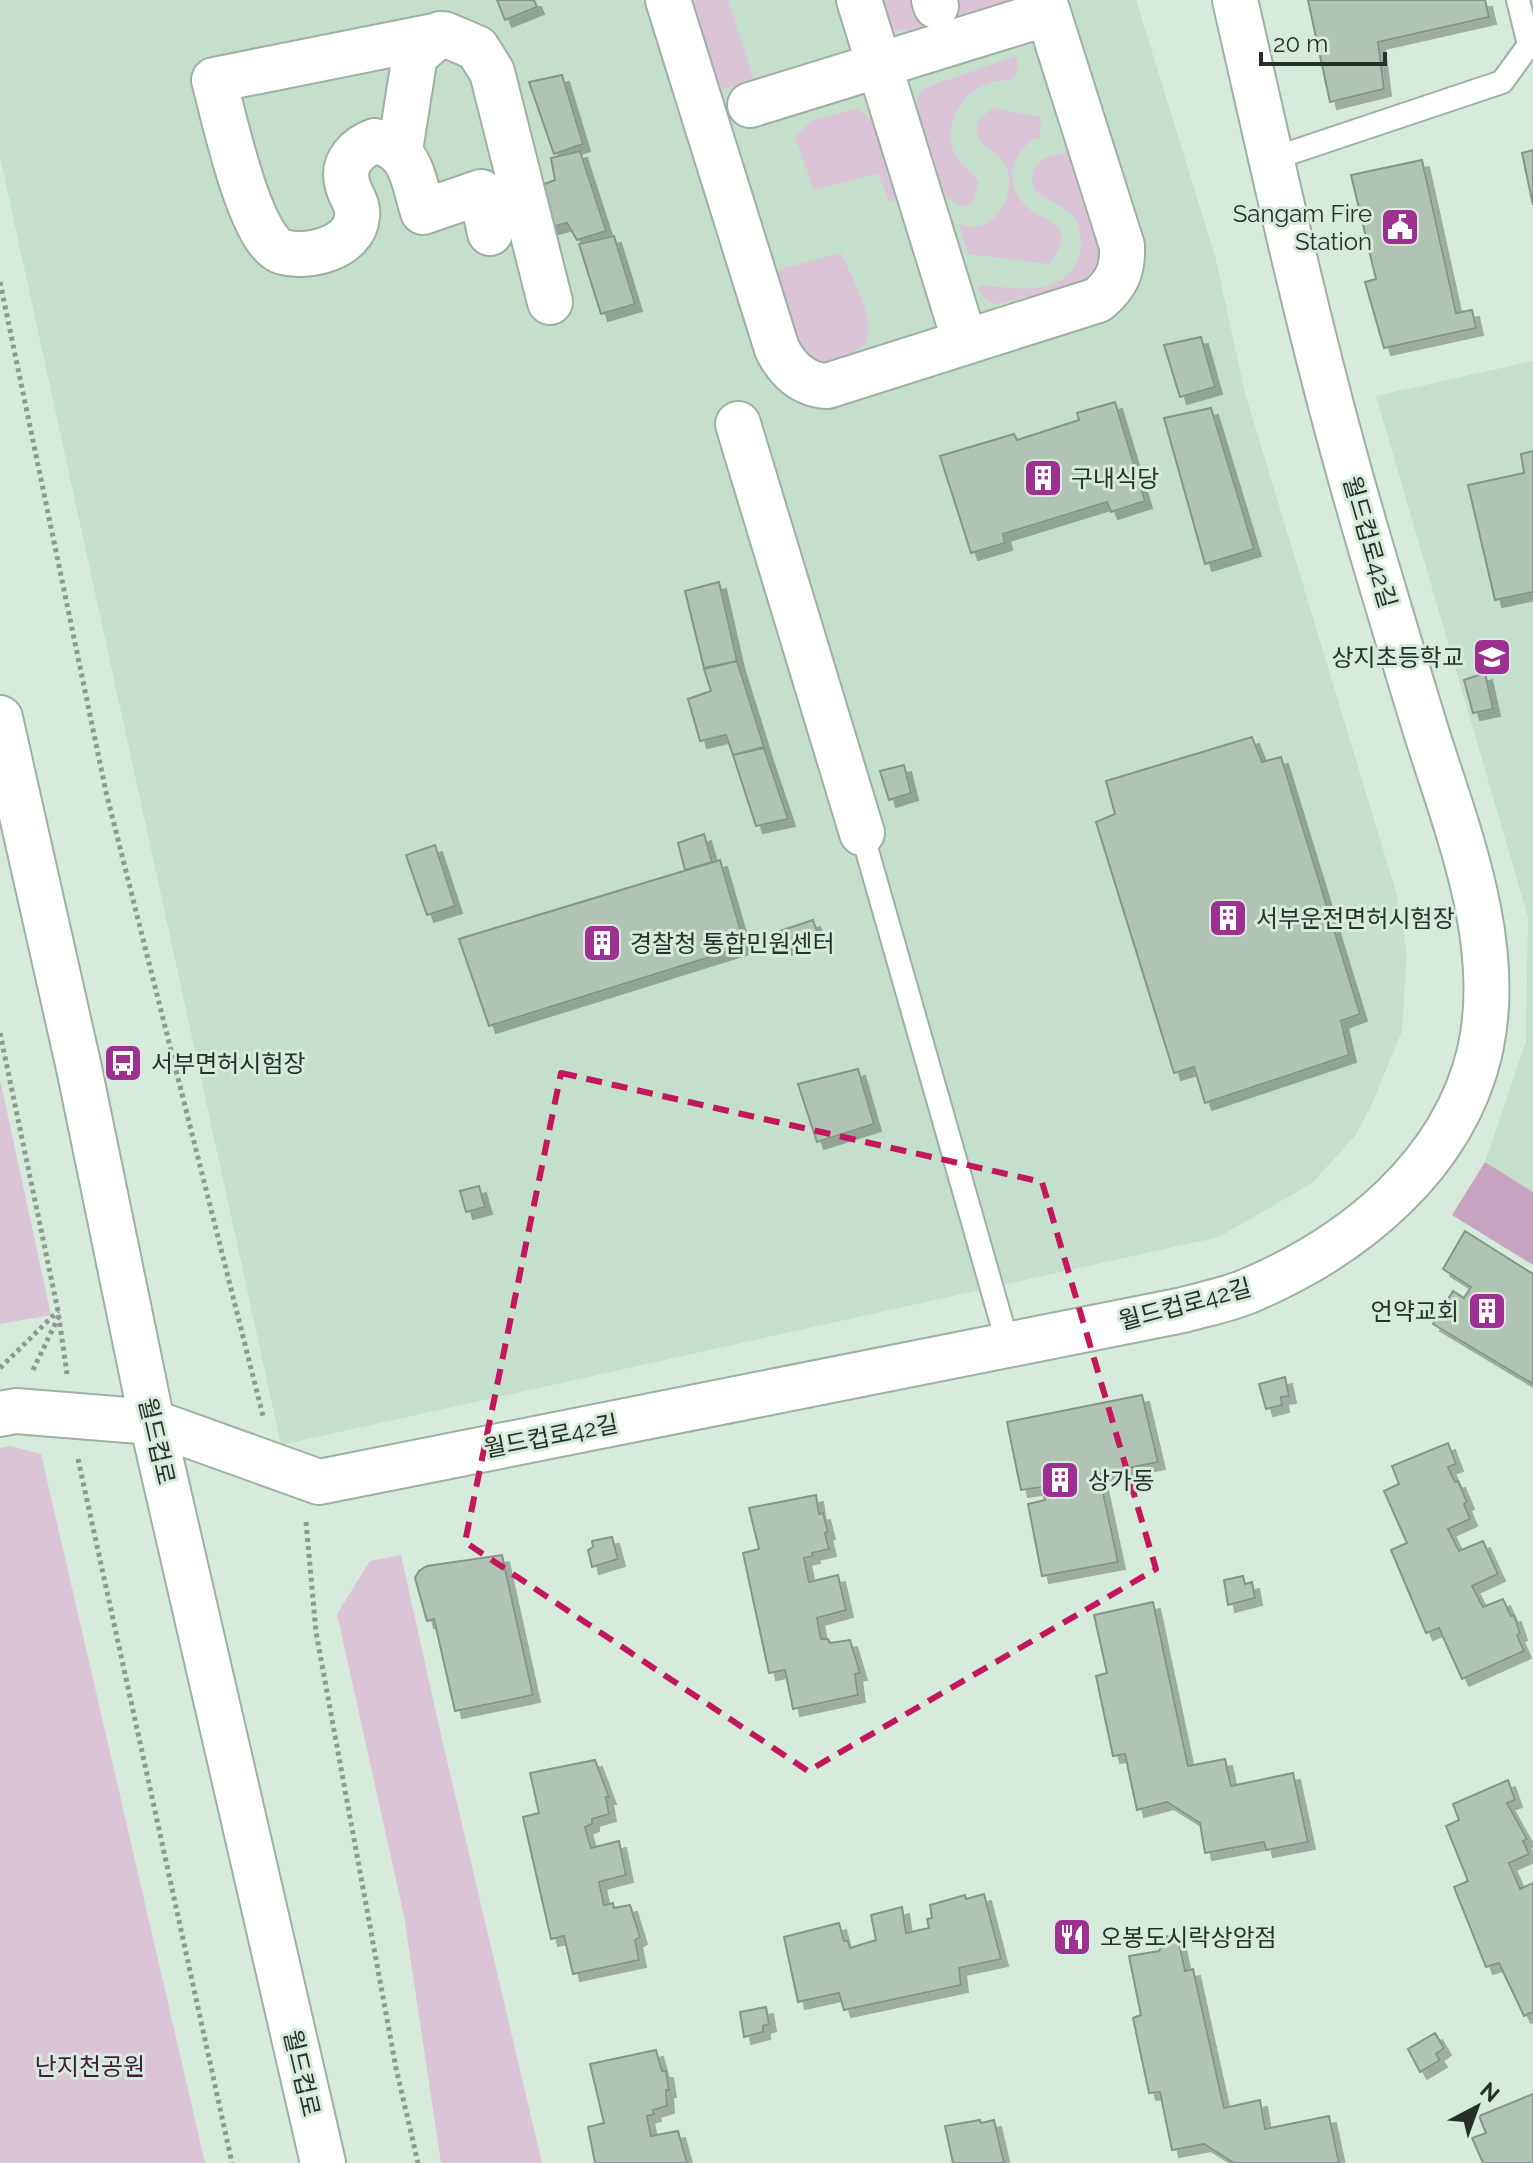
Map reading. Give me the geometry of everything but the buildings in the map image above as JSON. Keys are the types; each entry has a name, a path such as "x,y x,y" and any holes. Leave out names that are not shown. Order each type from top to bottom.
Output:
{"street":[{"path":"668,0 777,349 789,368 806,382 827,386 1098,300 1119,277 1123,261 1122,246 1046,6 879,66 750,105"},
{"path":"859,0 965,342"},
{"name":"월드컵로42길","path":"15,1402 73,1416 152,1422 319,1482 1183,1310 1244,1293 1345,1239 1382,1209 1416,1175 1443,1138 1464,1096 1480,1051 1486,1002 1484,944 1471,879 1325,386 1235,0"},
{"path":"400,150 414,61 417,54 440,34"},
{"path":"490,233 481,192 423,212 400,150 375,141 355,151 349,163 346,180 358,215 356,224 341,243 321,251 285,253 269,242 251,212 214,80 440,34 460,39 477,48 492,72 550,302"},
{"path":"738,424 862,833"},
{"name":"월드컵로","path":"0,718 79,1068 152,1422 323,2163"}],"lane":[{"path":"1272,159 1502,82 1529,45 1518,0"},
{"path":"862,833 1008,1345"}],"path":[{"path":"0,282 106,792 265,1423"},
{"path":"0,1033 58,1314 79,1466 232,2163"},
{"path":"0,1368 58,1314"},
{"path":"15,1402 58,1314"},
{"path":"301,1476 316,1632 393,2052 418,2163"}],"highlighted area":[{"path":"561,1073 1042,1182 1156,1569 808,1771 465,1542"}],"shaded area":[{"name":"서부운전면허시험장","path":"0,0 1136,0 1215,256 1245,393 1396,892 1407,953 1402,1031 1373,1102 1355,1136 1312,1183 1219,1237 281,1445 0,157"},
{"name":"상지초등학교","path":"1533,361 1533,1192 1485,1162 1526,1041 1528,917 1376,396"},
{"path":"1485,1162 1533,1192 1533,1265 1452,1215"}],"green space":[{"path":"688,0 728,0 754,80 717,91"},
{"path":"1017,0 917,36 910,30 892,30 885,1"},
{"path":"1016,56 1018,69 1012,79 989,83 973,91 955,115 951,145 979,183 973,202 960,206 945,195 917,109 918,96 927,87"},
{"path":"858,108 874,123 898,199 889,202 878,174 814,190 795,137 811,121"},
{"path":"993,108 1041,117 1040,138 1032,140 1024,148 1012,173 1018,196 1023,202 1060,230 1060,246 1047,264 968,254 959,224 971,227 992,219 1000,211 1009,188 1005,165 982,142 977,132 979,121"},
{"path":"1074,152 1106,256 1091,281 998,304 987,300 978,285 1020,289 1047,286 1069,273 1077,261 1081,240 1075,219 1041,195 1032,182 1039,162 1050,156"},
{"path":"841,253 863,302 867,316 866,340 851,354 818,365 795,351 770,272"},
{"path":"0,1079 51,1315 0,1324"},
{"name":"난지천공원","path":"10,1446 41,1454 205,2163 0,2163 0,1448"},
{"path":"401,1555 542,2163 441,2163 404,1916 337,1614 370,1561"}],"place":[{"name":"Sangam Fire Station","path":"1400,227"},
{"name":"구내식당","path":"1043,478"},
{"name":"상지초등학교","path":"1492,657"},
{"name":"서부운전면허시험장","path":"1228,918"},
{"name":"경찰청 통합민원센터","path":"602,943"},
{"name":"서부면허시험장","path":"123,1063"},
{"name":"언약교회","path":"1487,1311"},
{"name":"상가동","path":"1060,1480"},
{"name":"오봉도시락상암점","path":"1072,1937"}]}
